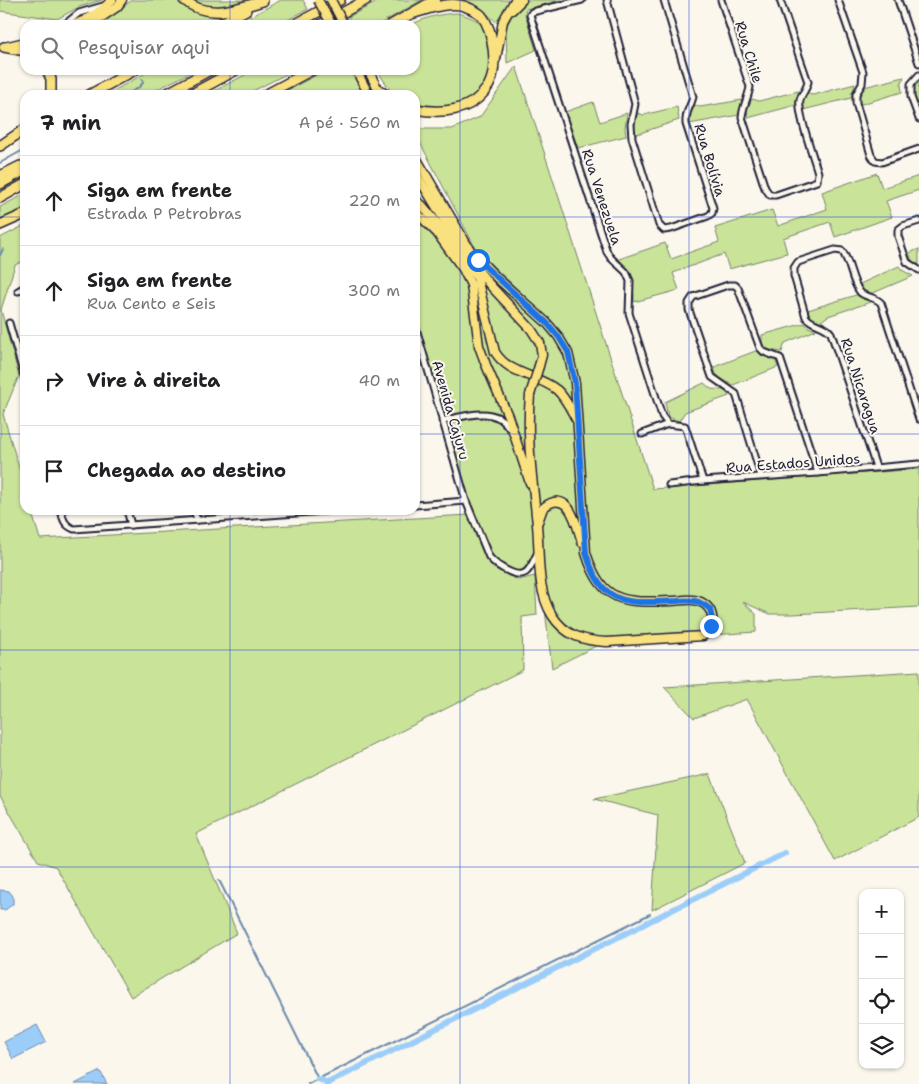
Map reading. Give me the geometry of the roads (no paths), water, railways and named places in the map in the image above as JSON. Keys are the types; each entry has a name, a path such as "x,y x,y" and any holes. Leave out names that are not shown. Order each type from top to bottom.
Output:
{"highway":[{"path":"184,0 190,5 207,12 226,12 264,0"},
{"path":"227,20 264,0"},
{"path":"303,20 340,0"},
{"path":"329,20 366,0"},
{"path":"400,20 435,0"},
{"path":"411,14 444,6 463,6 480,13 489,28 493,48 493,76 487,88 478,98 464,107 451,111 431,112 420,110"},
{"path":"2,46 20,49"},
{"path":"49,75 51,90"},
{"path":"98,90 126,75"},
{"path":"173,90 201,75"},
{"path":"199,90 227,75"},
{"path":"275,90 303,75"},
{"path":"281,90 293,81"},
{"path":"0,146 20,133"},
{"path":"0,176 20,166"},
{"path":"0,184 20,173"},
{"path":"0,198 20,187"},
{"path":"0,225 20,216"}],"main road":[{"path":"98,20 117,7 122,0"},
{"path":"318,0 329,20"},
{"path":"331,0 341,20"},
{"path":"493,76 503,21 514,0"},
{"path":"503,21 522,0"},
{"path":"85,20 109,3"},
{"path":"2,46 20,39"},
{"path":"2,46 20,43"},
{"path":"359,75 366,90"},
{"path":"370,75 380,90"},
{"path":"420,165 470,250 496,277 547,323 568,352 575,383 586,553"},
{"path":"420,180 465,254 531,329 540,343 542,355 530,395 528,410 532,492 537,525 538,551 544,599 552,616 562,627 577,638 592,642 703,636 709,630 712,613 710,609 697,600 643,602 622,600 609,593 601,586 592,573 572,512 562,502 548,503 543,508 537,525"},
{"path":"420,204 477,278 495,352 499,358 516,371 546,383 558,391 578,420"},
{"path":"420,216 437,233 463,269 471,284 480,346 532,492"}],"street":[{"name":"Rua Venezuela","path":"582,0 530,13 536,37 608,252 611,258 626,272 630,281 630,319 662,416 668,424"},
{"name":"Rua Bolívia","path":"607,0 635,104 631,124 632,138 659,225 664,230 699,220 712,213 713,208 686,124 686,113 693,97 664,0"},
{"name":"Rua Chile","path":"722,0 750,87 749,96 743,106 742,117 764,188 770,195 776,195 817,180 818,173 800,111 800,99 806,90 808,82 780,0"},
{"path":"838,0 863,72 862,84 856,94 856,103 871,155 875,161 882,162 919,149"},
{"path":"898,0 919,63"},
{"path":"70,20 78,13 109,3"},
{"path":"919,75 911,84 911,97 919,119"},
{"path":"919,221 903,226 898,230 898,236 907,262 919,270"},
{"name":"Rua Nicaragua","path":"876,467 832,333 827,328 810,322 806,317 794,276 794,268 798,262 835,250 842,251 848,259 858,289 862,294 881,303 919,419"},
{"path":"761,476 736,394 712,377 689,310 689,303 693,297 728,285 735,285 738,288 760,348 764,352 780,358 818,474"},
{"path":"9,323 20,361"},
{"name":"Avenida Cajuru","path":"420,352 466,501 489,557 495,565 516,575 523,575 529,570 538,551"},
{"path":"442,421 477,415 493,415 504,420 515,440"},
{"path":"642,434 668,424 685,426 703,481"},
{"name":"Rua Estados Unidos","path":"669,485 761,476 818,474 919,464"},
{"path":"420,505 466,501"},
{"path":"62,515 68,527 74,529 245,515"},
{"path":"128,515 131,525"},
{"path":"196,515 197,520"}],"water":[{"path":"0,890 9,891 13,896 13,904 5,910 0,910"},
{"path":"37,1025 46,1042 13,1059 4,1042"},
{"path":"100,1071 107,1084 75,1084"}],"waterway":[{"path":"135,90 143,83 142,79"},
{"path":"0,163 20,152"},
{"path":"0,255 3,249"},
{"path":"326,1084 785,853"},
{"path":"219,880 318,1079"},
{"path":"308,1084 650,914"},
{"path":"318,1079 328,1083"}]}
